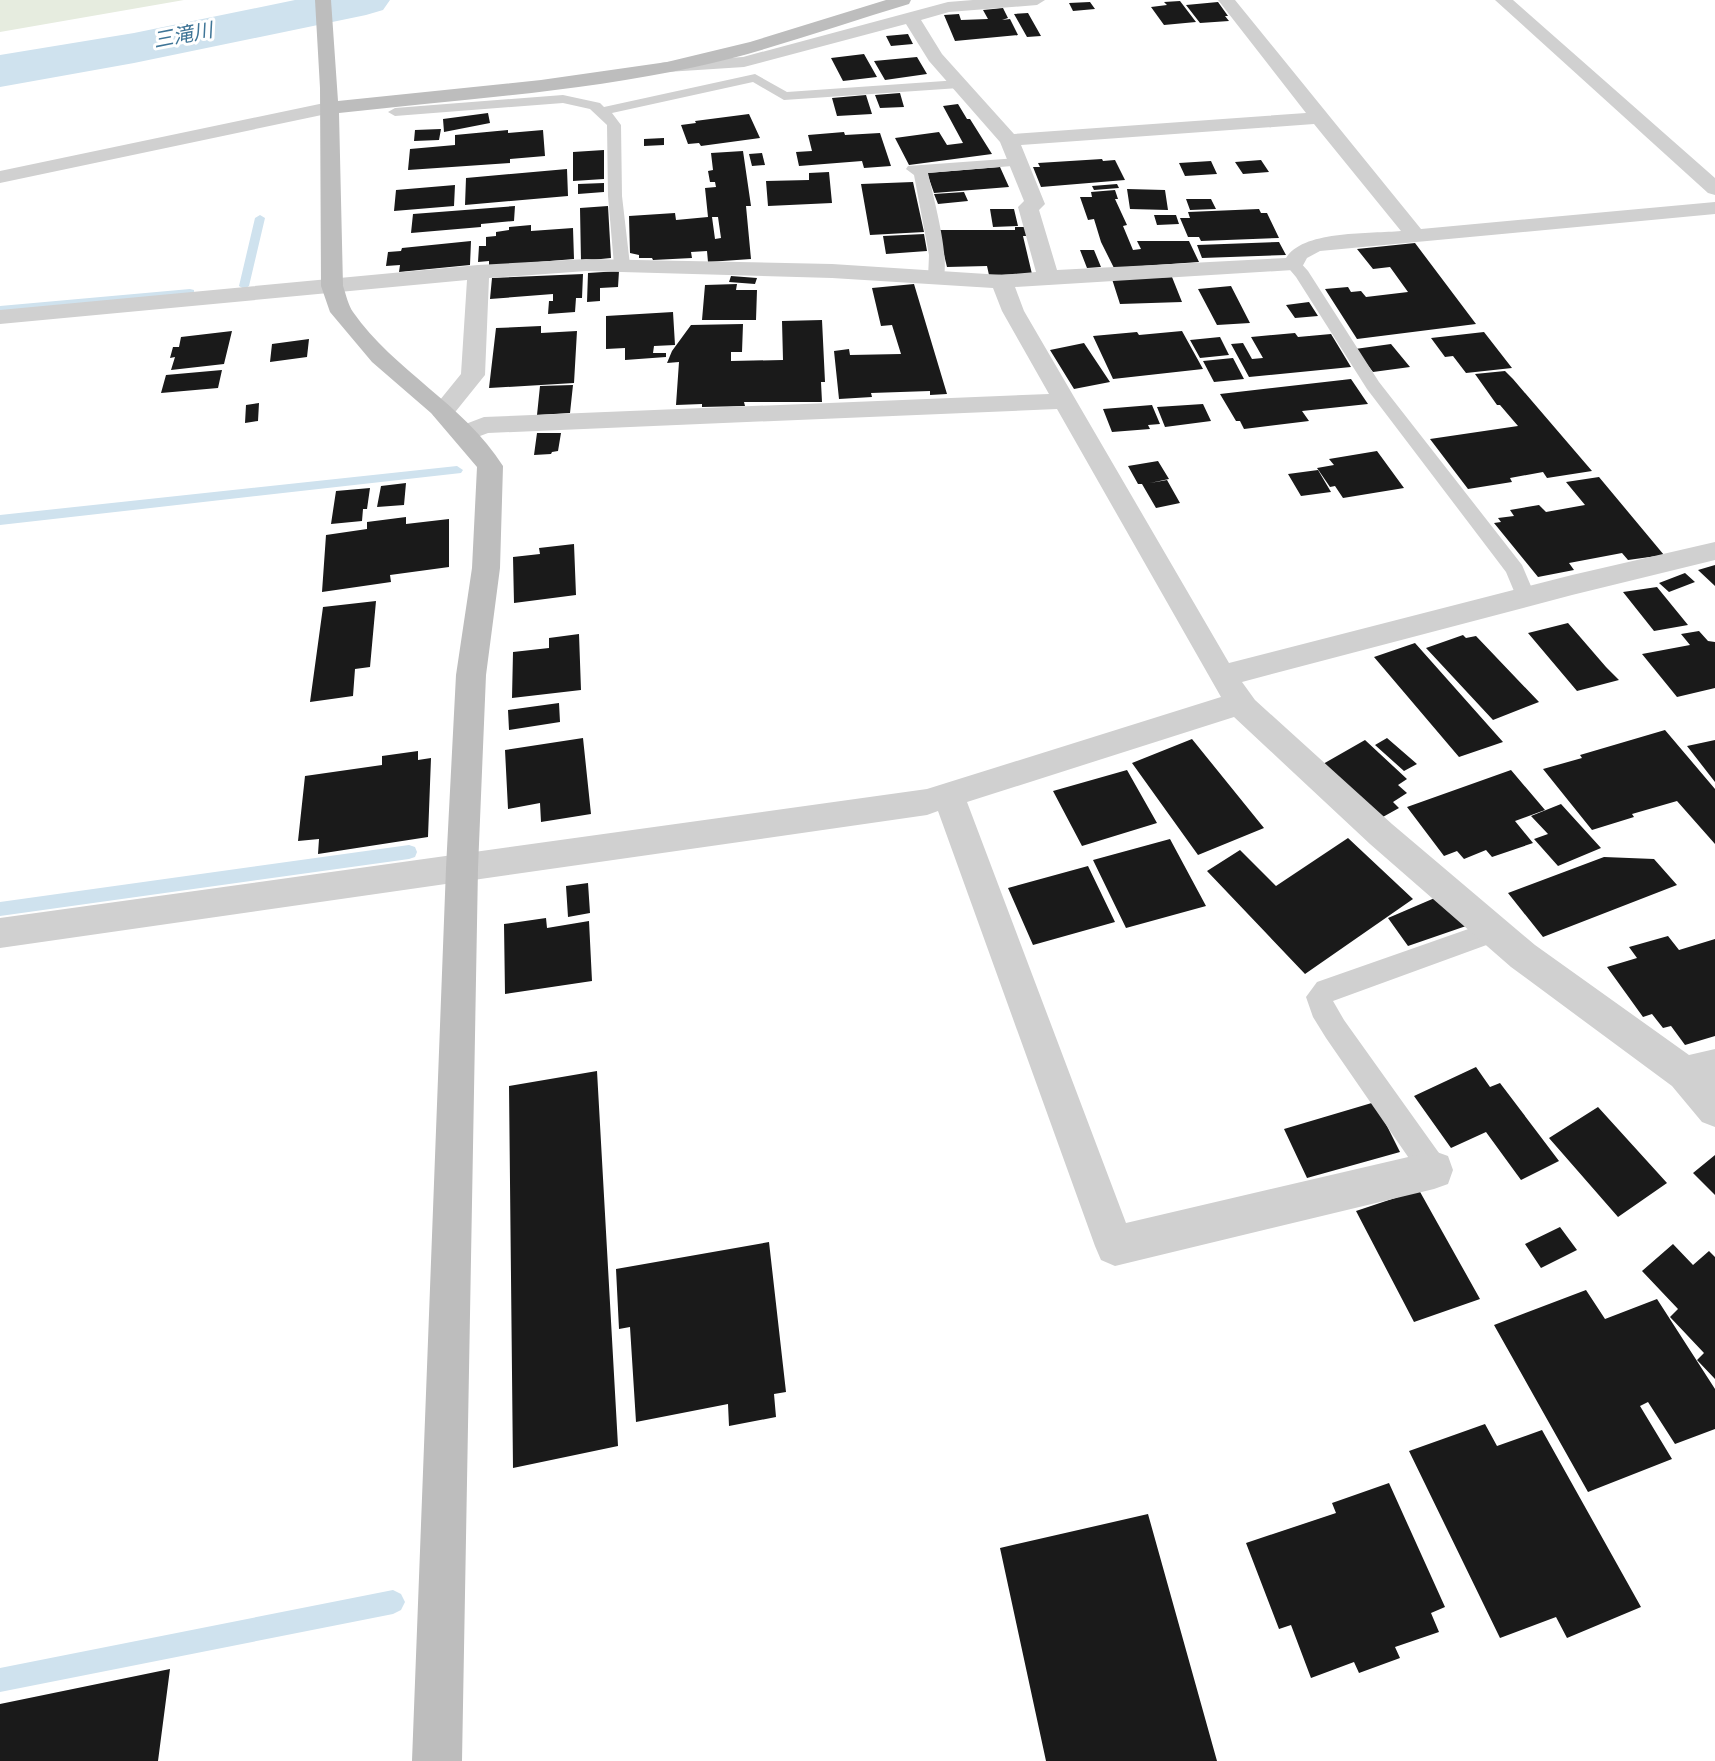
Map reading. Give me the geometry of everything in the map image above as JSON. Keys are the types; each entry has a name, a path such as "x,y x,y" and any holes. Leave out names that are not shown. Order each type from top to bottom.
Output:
{"street":[{"path":"323,0 329,98 332,286 341,312 380,357 454,422 490,466 486,568 471,675 462,868 437,1761"},
{"path":"0,177 329,98 550,84 702,60 907,9 1037,0"},
{"path":"1226,0 1416,236"},
{"path":"1503,0 1715,189"},
{"path":"907,9 935,57 1010,140 1035,204 1028,207 1048,277"},
{"path":"1010,140 1319,118"},
{"path":"0,317 478,272 622,265 832,271 1002,282 1048,277 1293,264 1299,254 1315,245 1715,208"},
{"path":"454,422 473,375 478,272"},
{"path":"1002,282 1013,311 1222,676 1240,703 1372,826 1523,956 1700,1070 1715,1109"},
{"path":"454,422 484,425 1065,401"},
{"path":"1222,676 1572,585 1715,551"},
{"path":"0,933 927,802 1240,703"},
{"path":"948,795 1115,1246 1434,1170"}],"lane":[{"path":"603,111 755,78 784,96 959,84"},
{"path":"395,112 563,99 580,101 603,111 614,125 615,196 622,265"},
{"path":"936,278 937,255 933,232 921,173 915,170 1019,162"},
{"path":"1293,264 1302,274 1373,385 1515,570 1526,598"},
{"path":"1434,1170 1335,1029 1322,1009 1319,997 1326,990 1494,931"}],"shaded area":[{"path":"0,0 184,0 0,32"}],"building":[{"path":"1180,1 1196,22 1164,25 1151,7 1167,5 1164,2"},
{"path":"1090,2 1095,9 1073,11 1069,3"},
{"path":"1218,2 1229,21 1200,23 1186,5"},
{"path":"1003,8 1008,18 1002,20 1010,19 1018,35 955,41 944,15 959,14 961,20 988,19 983,10"},
{"path":"1028,13 1041,36 1027,37 1014,14"},
{"path":"908,34 913,44 891,46 886,36"},
{"path":"864,54 877,77 843,81 831,58"},
{"path":"917,57 927,74 885,80 874,61"},
{"path":"900,93 904,107 880,108 875,95"},
{"path":"866,95 872,114 837,116 832,98"},
{"path":"958,104 992,154 909,165 895,138 939,132 947,145 963,143 943,106"},
{"path":"488,113 490,123 444,132 443,119"},
{"path":"749,114 760,138 701,146 699,143 688,144 681,125 696,123 695,121"},
{"path":"441,129 439,140 414,141 415,130"},
{"path":"508,130 508,133 543,130 545,156 510,159 510,163 408,170 410,149 455,145 455,135"},
{"path":"844,132 845,135 880,133 891,166 864,168 862,161 799,166 796,152 812,151 808,135"},
{"path":"664,138 664,145 644,146 644,139"},
{"path":"604,150 604,179 573,181 573,152"},
{"path":"743,151 751,206 746,206 751,259 708,262 707,251 691,252 692,258 653,260 652,258 639,258 639,255 630,253 629,216 675,213 676,220 708,217 705,188 716,187 715,182 710,182 708,171 713,170 711,153","holes":["712,217 718,217 721,238 715,239"]},
{"path":"762,153 765,165 752,166 749,154"},
{"path":"1102,159 1103,161 1115,160 1125,180 1041,187 1033,167 1040,167 1038,163"},
{"path":"1261,160 1269,172 1243,174 1235,162"},
{"path":"1211,161 1217,174 1185,176 1179,163"},
{"path":"1000,167 1009,187 934,193 927,173"},
{"path":"567,169 568,196 465,205 466,178"},
{"path":"829,172 832,203 768,206 766,181 809,180 809,173"},
{"path":"913,182 924,232 870,235 861,184"},
{"path":"604,183 604,192 578,194 578,184"},
{"path":"1117,184 1119,188 1094,190 1092,186"},
{"path":"455,185 454,206 394,211 396,190"},
{"path":"1127,189 1165,190 1168,210 1130,209"},
{"path":"1115,190 1118,199 1115,199 1127,225 1123,226 1133,250 1141,249 1137,241 1189,241 1199,262 1114,268 1101,242 1094,219 1088,220 1080,197 1092,197 1091,192"},
{"path":"964,192 968,201 938,204 934,194"},
{"path":"1186,199 1211,199 1216,209 1190,210"},
{"path":"515,206 514,221 481,224 481,227 411,233 413,214"},
{"path":"608,206 611,258 581,261 580,208"},
{"path":"990,209 1014,209 1018,226 993,227"},
{"path":"1259,209 1261,213 1267,213 1279,238 1201,241 1199,237 1188,237 1180,218 1190,218 1188,212"},
{"path":"1154,215 1176,215 1179,224 1157,225"},
{"path":"531,225 531,231 573,228 574,259 489,266 489,261 478,262 479,246 486,246 486,237 496,236 496,232 509,230 509,227"},
{"path":"1015,227 1025,227 1027,236 1023,236 1032,274 989,275 987,266 947,267 938,230 1015,230"},
{"path":"924,234 927,251 886,254 883,236"},
{"path":"471,241 470,265 399,272 400,265 386,266 388,252 401,251 402,248"},
{"path":"1279,242 1286,255 1202,258 1197,245"},
{"path":"1415,243 1476,324 1357,339 1325,289 1348,287 1351,292 1361,291 1366,297 1408,292 1390,267 1373,269 1357,249"},
{"path":"1080,250 1094,250 1101,267 1087,268"},
{"path":"619,271 618,287 600,288 600,301 587,302 588,273"},
{"path":"583,274 582,298 576,298 575,312 548,314 549,301 553,301 553,294 490,299 492,278"},
{"path":"731,276 757,278 755,284 729,282"},
{"path":"1172,277 1182,302 1120,304 1112,279"},
{"path":"737,284 736,290 757,290 756,320 702,320 705,285"},
{"path":"914,284 947,394 930,395 930,391 871,393 872,397 839,399 834,351 849,349 850,355 901,354 892,325 881,326 872,288"},
{"path":"1231,286 1250,323 1217,325 1198,289"},
{"path":"1309,302 1318,316 1295,318 1286,305"},
{"path":"673,312 675,345 654,346 653,353 666,353 666,357 625,360 625,348 606,349 606,316"},
{"path":"822,320 825,382 821,382 822,402 744,402 745,406 702,407 702,404 676,405 679,362 667,363 672,351 691,325 743,324 742,352 731,352 731,361 783,360 782,321"},
{"path":"541,326 541,333 577,331 574,383 489,388 496,328"},
{"path":"232,331 224,364 171,370 175,357 170,358 173,347 179,347 181,337"},
{"path":"1182,331 1203,369 1113,379 1093,336 1137,332 1139,335"},
{"path":"1484,332 1512,368 1466,373 1453,356 1445,357 1431,338"},
{"path":"1295,333 1298,337 1331,334 1351,367 1249,377 1231,344 1243,343 1252,359 1263,358 1251,337"},
{"path":"1220,337 1229,355 1200,358 1190,340"},
{"path":"309,339 307,357 270,362 272,344"},
{"path":"1084,343 1110,382 1074,389 1050,350"},
{"path":"1391,344 1410,367 1373,372 1355,349"},
{"path":"1233,358 1244,379 1214,382 1203,361"},
{"path":"222,370 218,388 161,393 166,375"},
{"path":"1505,371 1592,471 1547,478 1543,472 1510,478 1512,482 1468,489 1430,439 1518,426 1500,405 1497,405 1475,374"},
{"path":"1351,379 1368,404 1302,411 1309,421 1244,429 1240,421 1236,421 1220,394"},
{"path":"573,385 570,413 537,415 540,386"},
{"path":"259,403 258,421 245,423 246,405"},
{"path":"1203,404 1211,421 1165,427 1157,407"},
{"path":"1152,405 1160,424 1148,425 1150,429 1112,432 1103,409"},
{"path":"537,433 561,433 558,451 551,454 534,455"},
{"path":"1377,451 1404,488 1343,498 1335,486 1330,487 1317,468 1334,465 1329,459"},
{"path":"1158,461 1169,479 1150,483 1167,480 1180,503 1156,508 1128,466"},
{"path":"1318,470 1331,492 1301,496 1288,474"},
{"path":"1599,477 1664,555 1628,560 1622,553 1569,563 1574,570 1538,577 1494,523 1501,522 1498,518 1514,516 1510,510 1539,505 1546,512 1585,505 1566,482"},
{"path":"406,483 404,505 377,507 381,486"},
{"path":"370,488 367,509 363,509 362,521 331,524 336,491"},
{"path":"406,517 406,524 449,519 449,567 390,575 391,582 322,592 326,535 367,529 367,522"},
{"path":"574,544 576,595 514,603 513,557 540,554 539,548"},
{"path":"1715,565 1715,586 1698,570"},
{"path":"1685,573 1695,582 1669,592 1659,583"},
{"path":"1657,587 1688,625 1654,631 1623,592"},
{"path":"376,601 370,667 355,669 353,696 310,702 323,607"},
{"path":"1568,623 1619,680 1577,691 1528,633"},
{"path":"1699,631 1708,641 1715,642 1715,688 1677,697 1642,654 1690,645 1681,634"},
{"path":"579,634 581,690 512,698 513,652 549,648 549,638"},
{"path":"1463,635 1466,638 1476,636 1539,702 1493,720 1426,648"},
{"path":"1415,643 1503,742 1459,757 1374,657"},
{"path":"559,703 560,722 509,730 508,710"},
{"path":"1665,730 1715,789 1715,844 1677,801 1632,814 1634,817 1592,830 1543,769 1582,758 1580,755"},
{"path":"583,738 591,814 541,822 540,803 508,809 505,750"},
{"path":"1387,738 1417,764 1404,771 1375,745"},
{"path":"1192,739 1264,828 1198,855 1132,763"},
{"path":"1365,740 1407,779 1398,785 1407,793 1393,802 1399,808 1381,818 1323,764"},
{"path":"1715,740 1715,782 1687,746"},
{"path":"418,751 418,760 431,758 428,837 318,854 319,839 298,841 305,776 382,765 382,756"},
{"path":"1127,770 1157,823 1082,846 1053,791"},
{"path":"1511,770 1545,810 1515,821 1533,843 1492,857 1486,850 1464,859 1457,851 1444,856 1407,807"},
{"path":"1561,804 1601,848 1558,866 1534,839 1548,834 1531,816"},
{"path":"1348,838 1413,899 1305,974 1207,871 1240,850 1276,886"},
{"path":"1170,839 1206,906 1126,928 1093,860"},
{"path":"1604,857 1654,859 1677,885 1543,937 1508,893"},
{"path":"1088,866 1115,922 1033,945 1008,888"},
{"path":"588,883 590,913 568,917 566,886"},
{"path":"1437,897 1469,925 1408,946 1388,918"},
{"path":"546,918 547,928 589,921 592,981 505,994 504,924"},
{"path":"1668,936 1679,950 1715,939 1715,1036 1685,1045 1671,1026 1663,1028 1652,1014 1643,1017 1607,967 1637,958 1629,947"},
{"path":"1476,1067 1490,1087 1500,1083 1559,1161 1521,1180 1486,1132 1451,1148 1414,1096"},
{"path":"597,1071 618,1446 513,1468 509,1086"},
{"path":"1375,1102 1400,1152 1307,1178 1284,1129"},
{"path":"1598,1107 1667,1183 1618,1217 1549,1138"},
{"path":"1715,1155 1715,1195 1693,1173"},
{"path":"1419,1190 1480,1299 1414,1322 1356,1211"},
{"path":"1560,1227 1577,1250 1541,1268 1525,1244"},
{"path":"769,1242 786,1392 774,1394 776,1417 729,1426 728,1404 636,1422 630,1327 619,1329 616,1269"},
{"path":"1673,1244 1693,1265 1709,1251 1715,1257 1715,1379 1697,1360 1704,1353 1670,1317 1678,1309 1642,1271"},
{"path":"1586,1290 1605,1319 1657,1299 1715,1389 1715,1429 1675,1444 1648,1402 1640,1406 1672,1459 1588,1492 1494,1325"},
{"path":"1485,1424 1497,1446 1542,1430 1641,1607 1567,1638 1556,1617 1500,1638 1409,1451"},
{"path":"1389,1483 1445,1607 1431,1613 1439,1632 1395,1647 1400,1658 1359,1673 1354,1662 1311,1678 1291,1625 1279,1629 1246,1543 1336,1513 1332,1503"},
{"path":"1148,1514 1217,1761 1046,1761 1000,1548"},
{"path":"170,1669 158,1761 0,1761 0,1704"}],"waterway":[{"name":"三滝川","path":"0,71 134,48 366,0"},
{"path":"244,286 260,218"},
{"path":"0,309 190,292"},
{"path":"0,520 457,470"},
{"path":"0,909 409,852"},
{"path":"0,1680 393,1602"}]}
